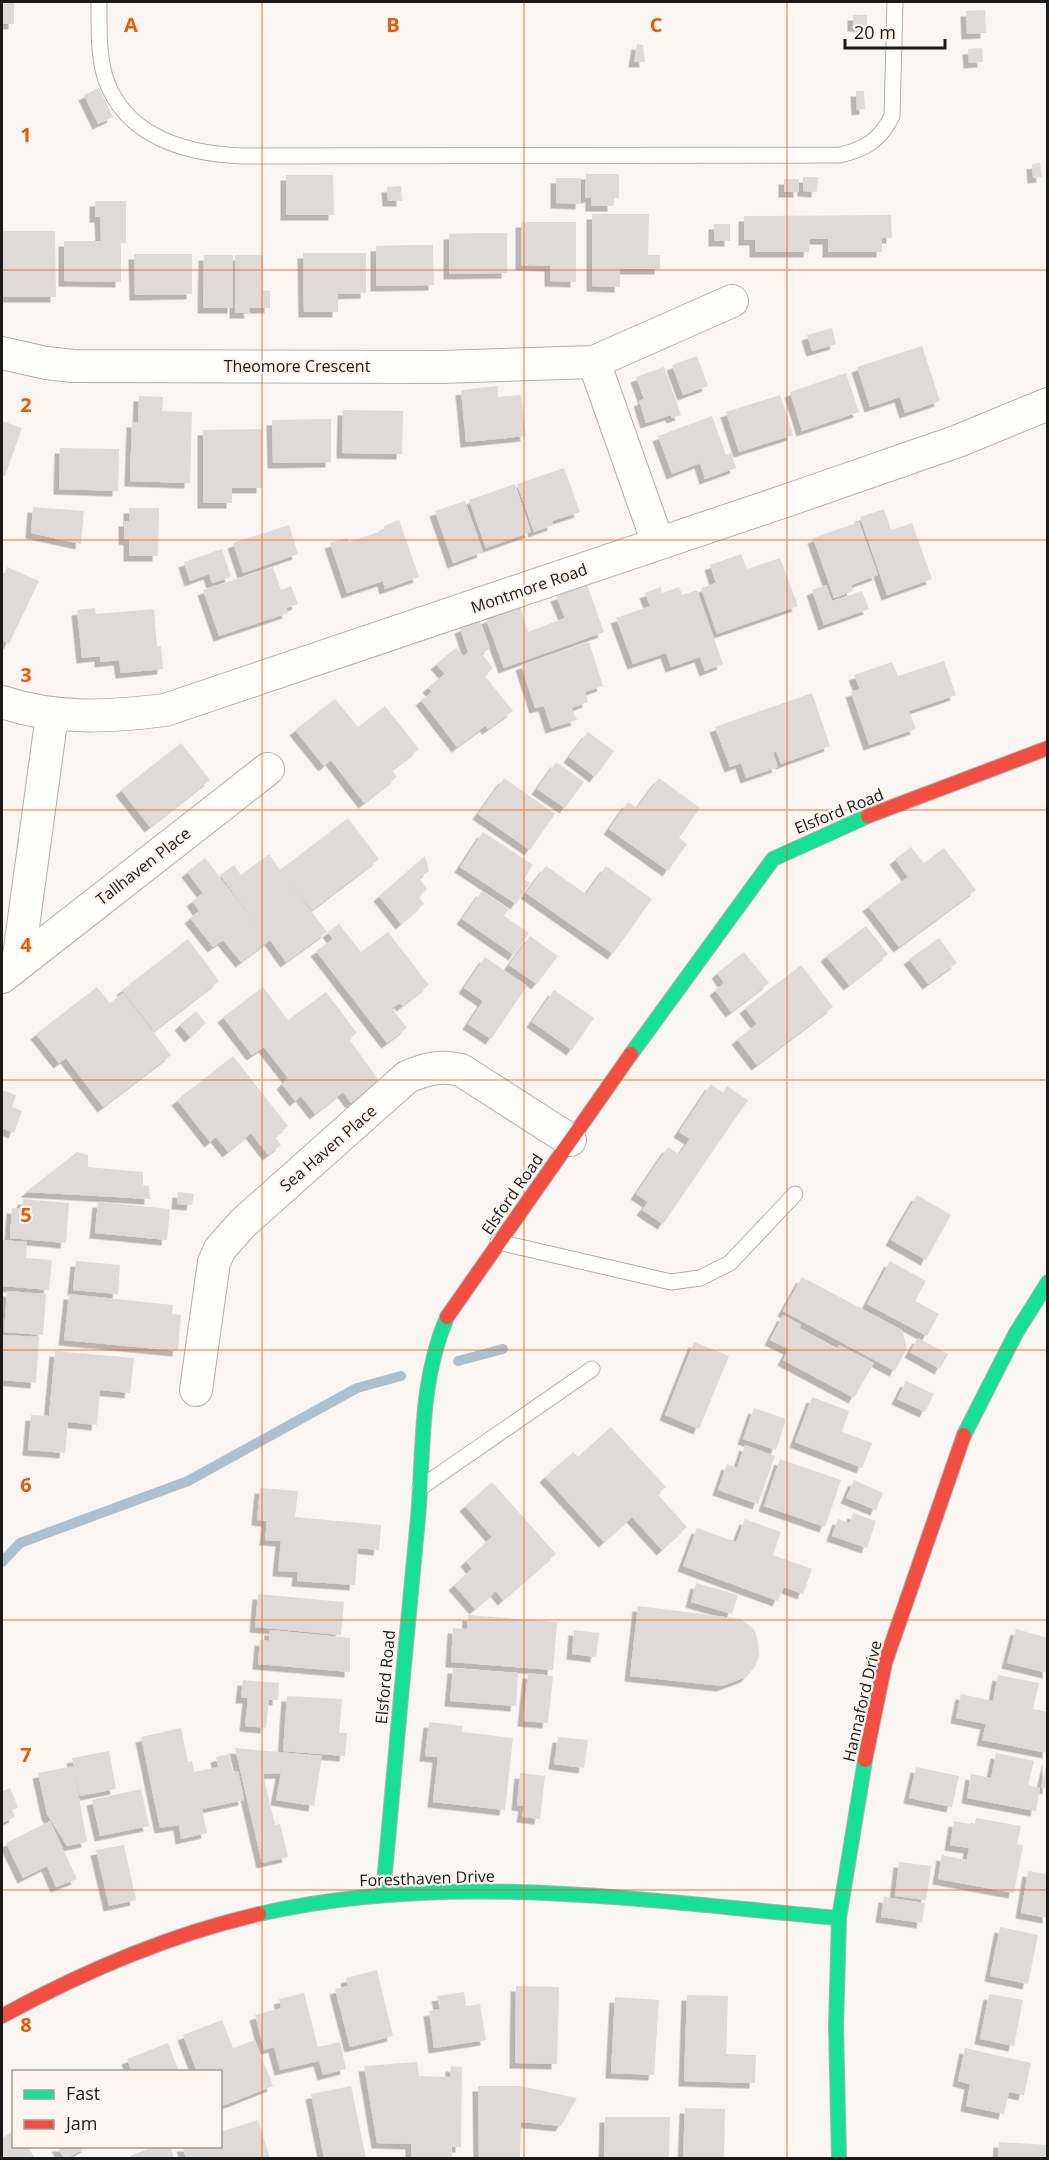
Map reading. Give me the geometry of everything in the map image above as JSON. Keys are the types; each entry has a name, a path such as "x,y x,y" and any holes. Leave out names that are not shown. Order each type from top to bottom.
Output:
{"street":[{"name":"Theomore Crescent","path":"2,353 46,363 73,366 440,367 594,362 732,301"},
{"path":"594,362 658,543"},
{"name":"Montmore Road","path":"2,702 52,715 80,717 124,715 175,707 958,441 1047,404"},
{"name":"Tallhaven Place","path":"10,970 52,715"},
{"name":"Elsford Road","path":"383,1894 420,1489 426,1388 437,1337 447,1317 570,1140 773,859 840,827 1047,748"},
{"name":"Tallhaven Place","path":"10,970 268,769"},
{"name":"Sea Haven Place","path":"196,1390 210,1282 214,1262 220,1249 243,1223 407,1077 444,1066 461,1070 570,1140"},
{"name":"Hannaford Drive","path":"839,2158 836,2026 839,1918 859,1788 885,1663 963,1436 1016,1333 1047,1282"},
{"name":"Foresthaven Drive","path":"2,2016 29,2000 149,1945 246,1916 383,1894 442,1891 516,1892 839,1918"}],"lane":[{"path":"99,2 106,79 117,100 137,124 160,140 187,150 212,155 243,156 840,155 874,142 885,131 892,116 895,2"},
{"path":"498,1242 671,1282 700,1278 730,1263 795,1194"},
{"path":"420,1489 592,1369"}],"building":[{"path":"2,2 14,2 14,24 2,24"},
{"path":"985,10 986,33 967,34 966,11"},
{"path":"853,15 867,15 867,27 853,26"},
{"path":"637,44 643,45 645,62 634,62"},
{"path":"982,48 983,62 969,63 968,49"},
{"path":"99,88 113,117 98,124 84,95"},
{"path":"856,91 864,91 865,109 857,110"},
{"path":"1040,163 1042,177 1033,178 1032,164"},
{"path":"586,174 619,174 619,198 613,198 613,206 591,206 591,197 585,198"},
{"path":"286,175 333,175 334,215 286,215"},
{"path":"803,177 818,177 817,192 803,191"},
{"path":"556,178 581,178 581,204 556,203"},
{"path":"784,179 799,179 799,192 784,192"},
{"path":"401,186 402,201 388,201 387,187"},
{"path":"95,201 126,201 126,243 121,243 121,282 64,281 64,241 101,241 100,217 95,217"},
{"path":"592,214 649,214 648,255 660,255 660,269 620,269 620,287 592,286"},
{"path":"891,215 892,238 882,238 882,252 828,252 828,239 810,239 809,252 755,252 755,240 744,240 744,216"},
{"path":"521,222 576,222 576,282 550,281 550,266 521,265"},
{"path":"714,224 730,224 730,241 714,241"},
{"path":"2,231 55,231 56,297 2,297"},
{"path":"507,233 507,273 449,274 449,234"},
{"path":"433,245 434,285 376,286 376,246"},
{"path":"303,253 366,253 366,293 338,294 338,312 304,312"},
{"path":"134,254 192,254 192,294 135,295"},
{"path":"204,255 233,255 233,308 203,308"},
{"path":"235,255 263,255 263,290 270,291 270,308 249,308 250,313 235,313"},
{"path":"832,328 836,344 812,351 807,335"},
{"path":"922,346 940,401 905,413 900,397 870,407 857,367"},
{"path":"697,356 708,386 683,395 672,365"},
{"path":"664,367 681,415 672,418 671,415 646,423 639,401 644,399 636,377"},
{"path":"846,373 859,412 802,431 790,392"},
{"path":"498,386 498,397 521,395 526,436 466,442 461,390"},
{"path":"780,395 793,435 739,452 726,412"},
{"path":"139,396 163,397 162,411 192,412 190,483 130,481 132,422 138,422"},
{"path":"343,410 403,411 402,454 342,453"},
{"path":"712,416 726,455 731,453 736,468 705,479 700,463 672,474 658,436"},
{"path":"331,419 331,462 273,463 272,420"},
{"path":"2,421 22,428 5,476 2,475"},
{"path":"262,429 262,488 232,488 232,503 203,503 203,430"},
{"path":"60,448 119,449 118,491 59,489"},
{"path":"564,468 580,512 552,521 553,525 534,532 517,484"},
{"path":"515,484 531,532 486,548 469,500"},
{"path":"465,501 483,552 453,563 435,511"},
{"path":"33,507 84,511 81,544 31,533"},
{"path":"129,508 159,508 158,556 129,556 129,540 124,539 124,521 129,521"},
{"path":"884,509 891,530 912,523 932,579 887,595 860,517"},
{"path":"399,520 419,577 385,589 383,581 347,593 330,543 347,538 349,542 385,530 384,526"},
{"path":"859,522 878,575 851,585 853,591 834,598 813,538"},
{"path":"289,525 298,554 243,573 233,543"},
{"path":"222,549 231,577 212,583 209,574 190,581 184,562"},
{"path":"741,554 747,569 780,558 798,606 717,634 701,588 716,583 710,565"},
{"path":"7,567 39,581 9,644 2,640 2,579"},
{"path":"273,567 281,590 291,586 298,604 286,608 288,613 219,636 203,590"},
{"path":"587,585 604,632 504,668 486,619 520,607 528,632 565,618 556,596"},
{"path":"826,585 832,601 862,591 869,609 824,625 812,590"},
{"path":"661,587 662,593 679,587 682,595 697,590 723,664 705,671 700,657 671,667 666,653 633,664 616,618 650,606 645,593"},
{"path":"95,608 96,614 154,609 157,646 161,646 163,669 121,673 119,660 100,662 100,656 82,658 77,610"},
{"path":"480,621 490,648 482,654 493,668 485,676 513,711 488,729 485,726 457,747 421,700 432,692 428,687 445,674 436,664 456,648 464,656 468,652 460,628"},
{"path":"589,642 603,686 585,692 588,702 572,708 577,720 551,728 544,706 535,708 521,665"},
{"path":"944,661 956,695 909,711 916,729 869,745 851,692 860,689 854,675 892,662 898,676"},
{"path":"812,693 830,746 781,764 776,751 773,753 778,767 746,778 741,763 730,767 715,727"},
{"path":"335,699 358,727 385,706 419,749 392,770 397,777 364,803 331,760 324,766 295,730"},
{"path":"588,732 614,751 595,777 569,757"},
{"path":"181,743 210,780 150,827 121,790"},
{"path":"556,762 584,782 565,808 537,789"},
{"path":"504,778 555,814 530,850 478,814"},
{"path":"659,778 700,808 679,838 687,844 668,871 609,829 628,802 637,808"},
{"path":"348,818 379,859 312,910 285,876 327,932 286,962 270,940 241,962 223,940 213,947 190,918 199,911 192,901 203,893 187,872 205,858 265,936 220,875 234,865 241,875 269,854 280,870"},
{"path":"483,832 533,865 524,879 530,883 516,904 460,867"},
{"path":"911,847 924,863 944,848 976,890 899,947 868,906 908,877 895,859"},
{"path":"425,856 429,871 419,878 427,889 419,897 424,904 401,924 379,896"},
{"path":"546,866 586,894 606,866 652,899 613,954 526,893"},
{"path":"482,891 509,909 504,916 529,933 514,955 462,919"},
{"path":"339,924 361,952 388,932 429,985 402,1006 400,1003 392,1008 407,1028 387,1043 316,951 333,939 328,932"},
{"path":"866,926 888,954 849,985 826,956"},
{"path":"530,936 558,956 537,984 509,965"},
{"path":"939,938 957,963 928,984 909,959"},
{"path":"188,939 219,981 154,1031 122,990"},
{"path":"744,952 769,983 731,1012 715,990 724,983 717,973"},
{"path":"485,957 527,986 491,1039 468,1024 483,1001 464,988"},
{"path":"801,965 833,1007 757,1065 737,1039 757,1024 745,1008"},
{"path":"97,987 110,1003 123,993 171,1055 103,1107 66,1058 59,1063 36,1034"},
{"path":"263,987 288,1020 326,992 357,1033 349,1039 380,1082 351,1103 343,1092 315,1114 301,1096 295,1101 282,1084 288,1078 264,1047 252,1055 223,1017"},
{"path":"554,990 594,1018 572,1050 532,1022"},
{"path":"196,1011 206,1023 190,1037 180,1025"},
{"path":"233,1056 288,1126 275,1137 281,1145 268,1155 251,1133 228,1152 216,1137 210,1142 177,1100"},
{"path":"711,1084 723,1093 727,1086 748,1100 663,1224 642,1210 648,1202 636,1194 668,1147 679,1154 690,1139 679,1132"},
{"path":"2,1090 16,1095 12,1107 22,1111 14,1133 2,1128"},
{"path":"77,1152 88,1155 88,1167 143,1172 143,1185 149,1186 150,1199 26,1192"},
{"path":"178,1192 194,1194 192,1205 177,1204"},
{"path":"917,1195 951,1215 926,1260 891,1240"},
{"path":"23,1199 69,1203 66,1243 10,1238 12,1208 22,1209"},
{"path":"98,1202 170,1209 167,1240 95,1233"},
{"path":"2,1240 27,1242 26,1258 52,1260 49,1290 2,1286"},
{"path":"76,1261 120,1265 118,1294 73,1290"},
{"path":"890,1261 926,1281 915,1301 939,1314 927,1336 867,1304"},
{"path":"802,1277 902,1330 907,1348 895,1371 783,1311"},
{"path":"7,1291 46,1294 43,1335 4,1332"},
{"path":"69,1294 173,1305 172,1314 181,1315 178,1351 64,1340"},
{"path":"783,1315 801,1325 799,1328 837,1349 839,1345 874,1363 854,1398 783,1360 789,1349 770,1340"},
{"path":"2,1335 39,1337 36,1383 2,1380"},
{"path":"918,1338 948,1354 940,1369 910,1352"},
{"path":"694,1342 729,1356 699,1429 665,1415"},
{"path":"55,1351 134,1358 130,1393 100,1390 97,1425 68,1422 65,1453 28,1450 31,1415 49,1416"},
{"path":"906,1381 934,1394 925,1412 897,1399"},
{"path":"812,1397 849,1411 842,1432 872,1443 862,1468 795,1442"},
{"path":"754,1408 786,1419 776,1450 743,1439"},
{"path":"611,1427 666,1487 657,1494 687,1527 662,1550 632,1517 604,1542 545,1477 573,1452 578,1457"},
{"path":"745,1445 775,1456 758,1504 718,1490 727,1464 737,1468"},
{"path":"780,1459 841,1480 825,1527 764,1506"},
{"path":"854,1480 883,1493 876,1510 846,1498"},
{"path":"492,1482 556,1554 503,1600 496,1591 475,1609 454,1585 472,1569 466,1561 492,1537 465,1506"},
{"path":"260,1488 298,1491 295,1517 381,1525 379,1550 358,1548 355,1585 297,1581 298,1572 278,1571 281,1541 265,1540 267,1521 257,1520"},
{"path":"853,1513 876,1521 867,1548 832,1536 838,1519 850,1523"},
{"path":"745,1519 781,1532 773,1555 812,1569 803,1594 784,1587 778,1601 683,1566 697,1528 736,1542"},
{"path":"696,1583 738,1595 732,1614 691,1602"},
{"path":"258,1594 344,1602 341,1635 255,1627"},
{"path":"638,1606 741,1619 754,1629 758,1641 759,1655 755,1667 746,1677 722,1686 630,1676"},
{"path":"468,1615 557,1622 553,1670 451,1662 453,1628 467,1629"},
{"path":"1016,1629 1048,1638 1048,1673 1007,1663"},
{"path":"270,1630 350,1638 350,1672 258,1664 260,1640 269,1641"},
{"path":"574,1630 599,1633 596,1657 572,1654"},
{"path":"453,1668 518,1673 516,1706 450,1701"},
{"path":"528,1673 553,1676 548,1723 523,1721"},
{"path":"998,1675 1039,1683 1033,1709 1048,1712 1048,1753 982,1740 986,1724 956,1718 961,1694 993,1701"},
{"path":"243,1680 279,1683 278,1700 269,1700 266,1728 245,1726 248,1698 241,1698"},
{"path":"287,1696 342,1699 339,1733 347,1733 345,1756 283,1751"},
{"path":"429,1722 463,1726 462,1732 513,1738 505,1810 433,1802 438,1757 425,1756"},
{"path":"181,1728 188,1762 192,1761 194,1772 218,1767 216,1757 229,1754 233,1772 238,1771 244,1800 202,1809 207,1833 181,1839 179,1825 160,1828 141,1737"},
{"path":"558,1737 588,1740 584,1768 554,1764"},
{"path":"235,1748 322,1756 314,1806 276,1800 281,1773 263,1774 275,1825 280,1824 288,1857 262,1863"},
{"path":"109,1751 116,1789 80,1796 75,1775 87,1842 67,1846 47,1814 38,1773 74,1766 72,1758"},
{"path":"996,1753 1034,1761 1028,1785 1040,1788 1036,1811 967,1798 971,1774 991,1778"},
{"path":"1048,1759 1048,1789 1041,1787"},
{"path":"916,1767 959,1776 952,1807 909,1798"},
{"path":"520,1773 545,1776 540,1819 522,1817 524,1806 517,1805"},
{"path":"10,1788 18,1807 12,1810 15,1817 2,1823 2,1791"},
{"path":"141,1789 149,1826 100,1836 92,1800"},
{"path":"976,1818 1021,1826 1017,1844 1023,1845 1014,1893 938,1879 942,1855 967,1860 969,1848 950,1845 954,1821 975,1825"},
{"path":"50,1821 77,1879 56,1887 47,1866 23,1878 6,1843"},
{"path":"124,1845 136,1900 109,1906 96,1850"},
{"path":"899,1862 931,1866 926,1900 895,1896"},
{"path":"1028,1871 1048,1874 1048,1918 1021,1913"},
{"path":"884,1897 925,1903 922,1923 881,1917"},
{"path":"1000,1927 1038,1935 1028,1984 990,1976"},
{"path":"377,1970 393,2036 350,2047 335,1989 348,1986 346,1978"},
{"path":"516,1986 559,1987 557,2064 515,2063"},
{"path":"464,1992 466,2006 480,2004 486,2040 434,2048 429,2011 440,2009 437,1996"},
{"path":"304,1993 318,2047 340,2042 346,2069 323,2075 319,2061 280,2070 274,2047 264,2050 255,2015 281,2008 279,1999"},
{"path":"989,1994 1023,2000 1014,2046 980,2039"},
{"path":"687,1995 728,1996 726,2054 756,2055 755,2083 684,2081"},
{"path":"615,1997 659,2000 654,2075 611,2073"},
{"path":"222,2020 233,2048 255,2040 273,2086 222,2106 222,2070 196,2070 183,2035"},
{"path":"168,2043 178,2070 131,2070 127,2059"},
{"path":"965,2048 1031,2063 1024,2095 1009,2092 1004,2114 966,2106 970,2084 958,2081"},
{"path":"417,2062 419,2076 450,2077 451,2066 462,2067 461,2147 452,2147 452,2158 411,2158 411,2144 377,2143 364,2066"},
{"path":"351,2086 366,2158 324,2158 311,2094"},
{"path":"478,2086 520,2086 577,2098 561,2126 521,2122 520,2158 479,2158"},
{"path":"685,2108 725,2109 724,2158 683,2158"},
{"path":"605,2117 670,2117 669,2158 604,2158"},
{"path":"258,2120 270,2158 186,2158 183,2148 222,2148 222,2131"},
{"path":"12,2132 12,2148 28,2148 35,2158 2,2158 2,2138"},
{"path":"999,2142 1048,2145 1048,2158 998,2158"},
{"path":"58,2148 85,2148 68,2158 64,2158"},
{"path":"151,2148 171,2148 174,2158 131,2158 130,2156"}],"waterway":[{"path":"458,1361 503,1349"},
{"path":"2,1562 20,1543 188,1481 357,1388 401,1376"}],"traffic: fast":[{"path":"631,1054 773,859 868,816"},
{"path":"964,1435 1016,1333 1048,1282"},
{"path":"383,1894 418,1518 424,1416 431,1367 447,1317"},
{"path":"839,2158 836,2026 839,1918 865,1760"},
{"path":"259,1914 331,1901 403,1894 476,1891 621,1898 839,1918"}],"traffic: jam":[{"path":"868,816 1048,748"},
{"path":"447,1317 631,1054"},
{"path":"865,1760 885,1663 964,1435"},
{"path":"2,2016 95,1969 127,1956 192,1932 259,1914"}]}
